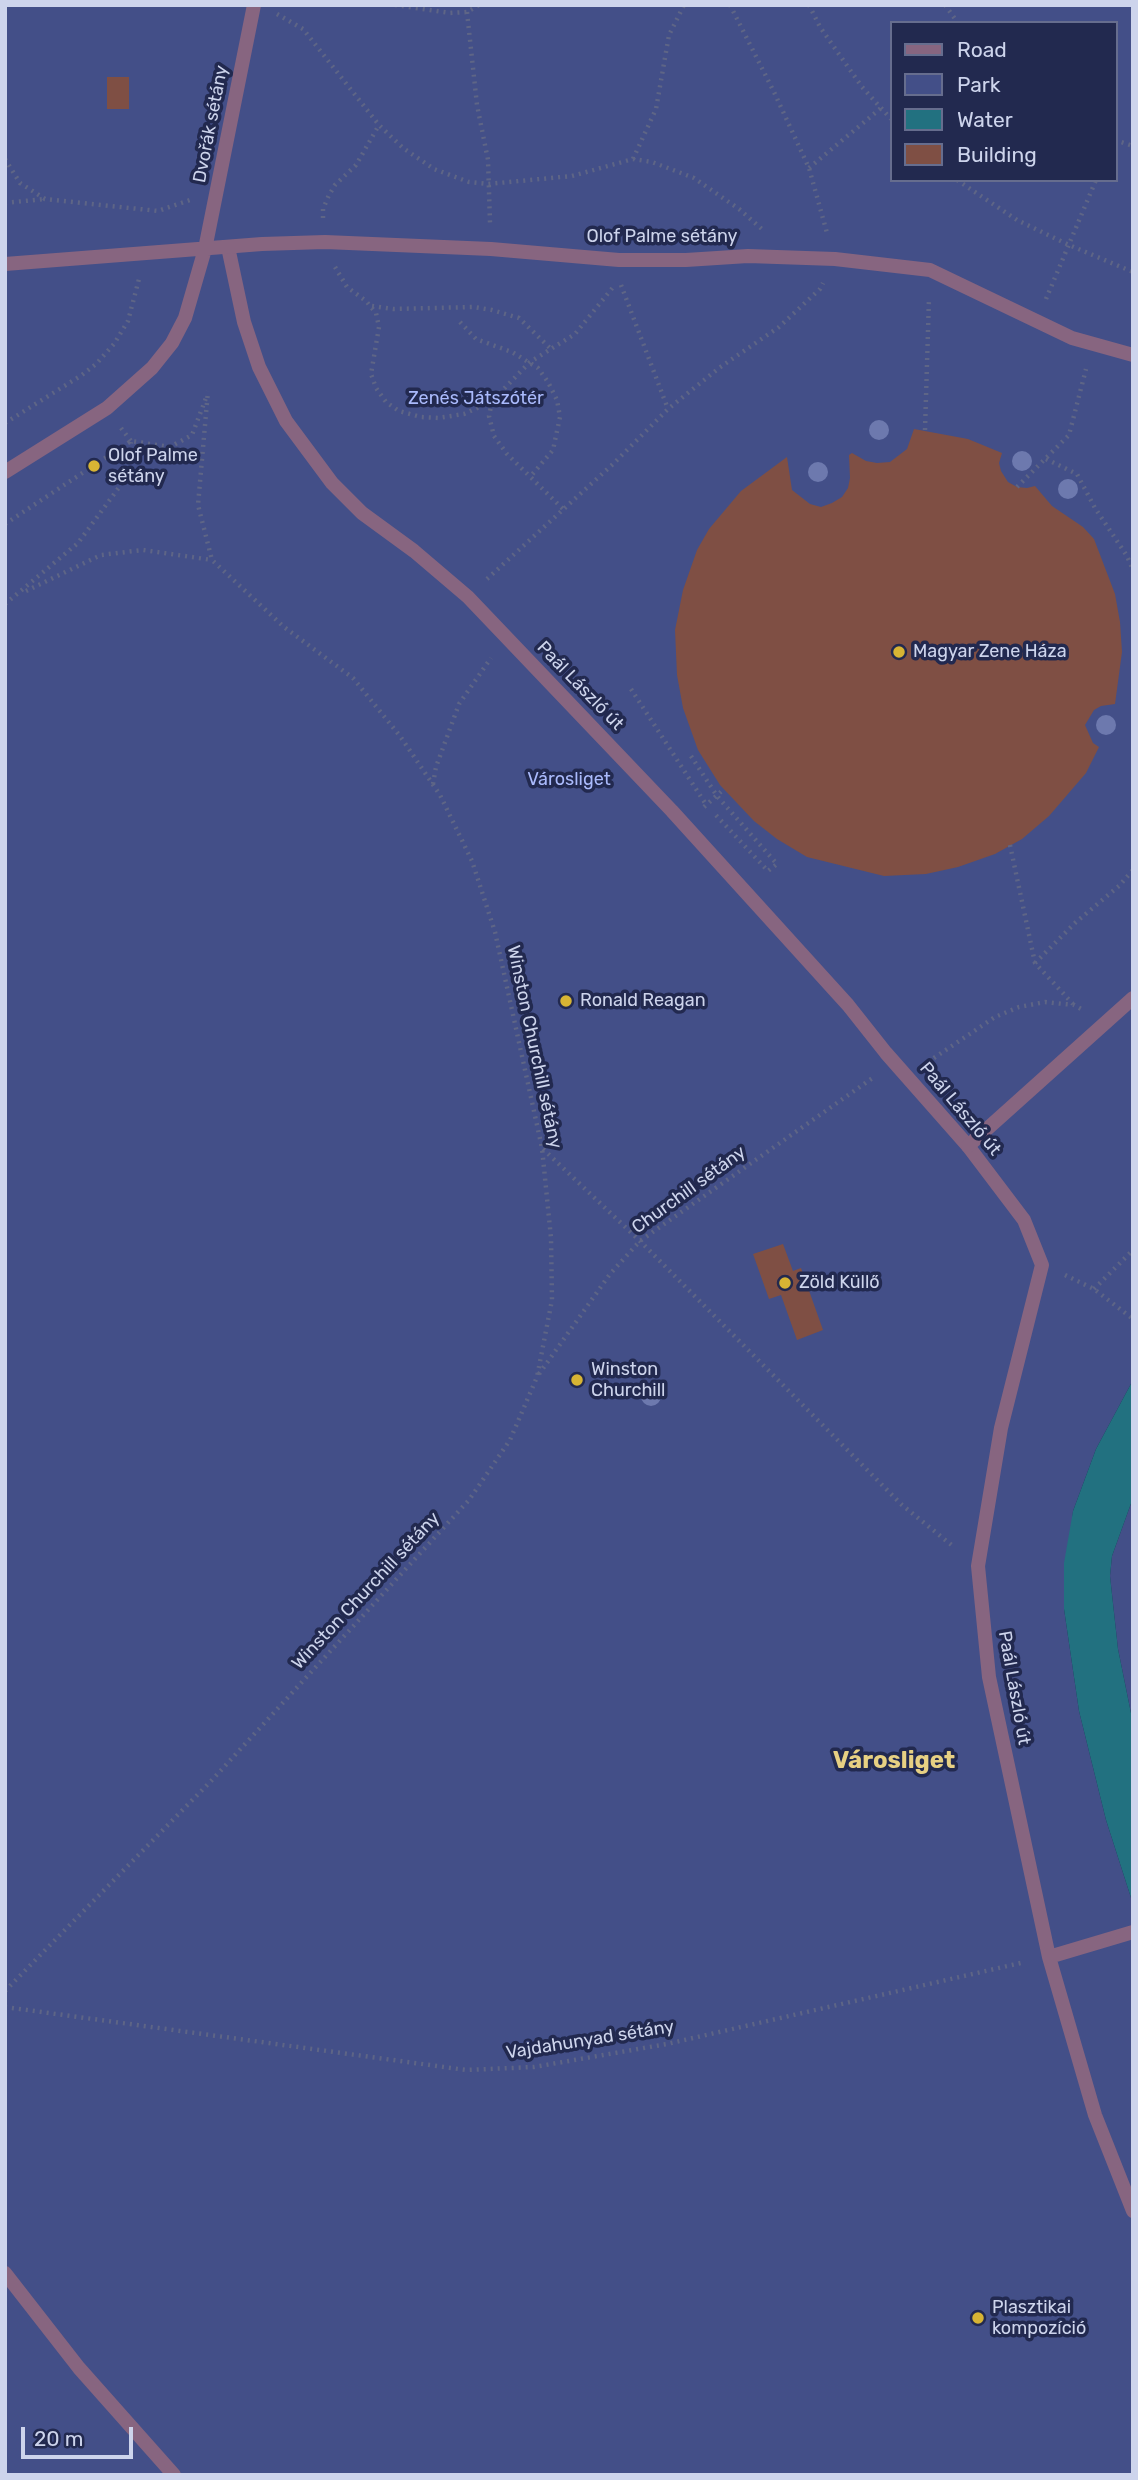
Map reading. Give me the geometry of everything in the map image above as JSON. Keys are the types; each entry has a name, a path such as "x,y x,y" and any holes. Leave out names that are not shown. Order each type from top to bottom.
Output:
{"street":[{"name":"Dvořák sétány","path":"5,472 107,408 152,368 172,342 185,318 205,249 254,5"},
{"name":"Olof Palme sétány","path":"5,264 326,242 491,249 619,260 748,256 835,260 930,270 1072,338 1133,355"},
{"name":"Paál László út","path":"228,247 244,322 259,367 286,421 332,483 362,513 414,551 468,597 684,824 848,1005 968,1146 1024,1220 1042,1265 1001,1428 978,1566 989,1676 1049,1957 1095,2115 1133,2211"},
{"path":"968,1146 1133,998"},
{"path":"1049,1957 1133,1931"},
{"path":"5,2273 79,2368 174,2475"}],"path":[{"path":"395,5 419,10 467,12 480,5"},
{"path":"634,159 656,109 669,35 684,5"},
{"path":"468,597 613,464 668,409 719,368 779,327 820,289 835,260 809,167 775,92 730,5"},
{"path":"809,5 820,27 862,87 890,118"},
{"path":"945,5 957,21"},
{"path":"274,12 303,29 379,125 402,148 434,169 469,182 488,184 572,176 634,159 676,170 694,178 739,209 792,257"},
{"path":"467,12 477,105 488,160 491,249"},
{"path":"809,167 881,108"},
{"path":"379,125 356,165 328,195 323,209 326,242 337,271 347,287 376,313 379,327 371,374 376,388 386,402 399,411 438,418 464,414 492,401 530,362 575,334 619,279 668,409"},
{"path":"5,159 20,183 45,199"},
{"path":"960,182 1017,220 1133,272"},
{"path":"1037,321 1095,182"},
{"path":"5,203 45,199 158,211 217,191"},
{"path":"5,423 82,375 114,344 128,321 146,253"},
{"path":"925,430 930,270"},
{"path":"371,306 393,309 474,307 492,310 519,318 552,350"},
{"path":"460,322 476,340 512,352 530,362 548,382 557,400 560,417 553,450 530,477"},
{"path":"1017,487 1069,435 1091,344"},
{"path":"5,524 131,441 170,447 192,435 208,391 198,505 212,560 143,550 101,555 21,593"},
{"path":"492,401 489,416 494,436 507,454 563,509"},
{"path":"5,604 78,543 120,486 131,441"},
{"path":"1046,459 1077,474 1095,508 1130,555 1133,570"},
{"name":"Winston Churchill sétány","path":"5,1991 213,1779 469,1500 510,1440 537,1377 552,1300 551,1238 542,1149 495,932 472,861 433,784 400,736 353,678 284,627 212,560"},
{"path":"433,784 436,767 458,704 507,637"},
{"path":"631,689 706,805 768,871 777,864 717,796 691,756"},
{"path":"717,796 724,789"},
{"path":"1010,845 1034,963 1074,1004 1104,1024"},
{"path":"1034,963 1133,870"},
{"path":"905,1074 927,1063 995,1017 1018,1007 1045,1002 1074,1004"},
{"name":"Churchill sétány","path":"537,1377 610,1274 640,1241 895,1063"},
{"path":"542,1149 640,1241 902,1505 978,1566"},
{"path":"1094,1289 1133,1250"},
{"path":"1042,1265 1094,1289 1130,1317"},
{"name":"Vajdahunyad sétány","path":"5,2007 466,2070 520,2067 667,2044 1049,1957"}],"green space":[{"name":"Városliget","path":"5,5 1133,5 1133,1380 1096,1449 1073,1511 1064,1609 1079,1711 1106,1820 1133,1904 1133,2475 5,2475"},
{"path":"1133,1498 1133,1723 1118,1649 1110,1576 1112,1556"}],"water":[{"path":"1133,1380 1133,1498 1112,1556 1110,1576 1118,1649 1133,1723 1133,1904 1106,1820 1079,1711 1064,1609 1064,1563 1073,1511 1096,1449"}],"building":[{"path":"107,77 129,77 129,109 107,109"},
{"name":"Magyar Zene Háza","path":"914,429 968,439 1002,453 999,463 1008,482 1017,487 1035,486 1052,506 1083,527 1094,539 1115,594 1122,652 1115,704 1094,710 1085,725 1093,743 1099,747 1086,773 1049,816 1022,839 995,854 958,867 926,874 884,876 807,857 754,821 720,785 698,750 683,708 677,675 675,630 683,590 697,550 709,529 741,491 787,457 792,490 810,504 821,507 842,497 848,488 849,455 852,453 866,461 877,463 890,462 907,449"},
{"name":"Zöld Küllő","path":"783,1244 793,1271 801,1268 823,1330 797,1340 781,1295 769,1299 753,1254"}],"place":[{"name":"Olof Palme sétány","path":"94,466"},
{"name":"Magyar Zene Háza","path":"899,652"},
{"name":"Ronald Reagan","path":"566,1001"},
{"name":"Zöld Küllő","path":"785,1283"},
{"name":"Winston Churchill","path":"577,1380"},
{"name":"Plasztikai kompozíció","path":"978,2318"}],"district":[{"name":"Városliget","path":"894,1761"}],"park label":[{"name":"Zenés Játszótér","path":"476,399"}]}
